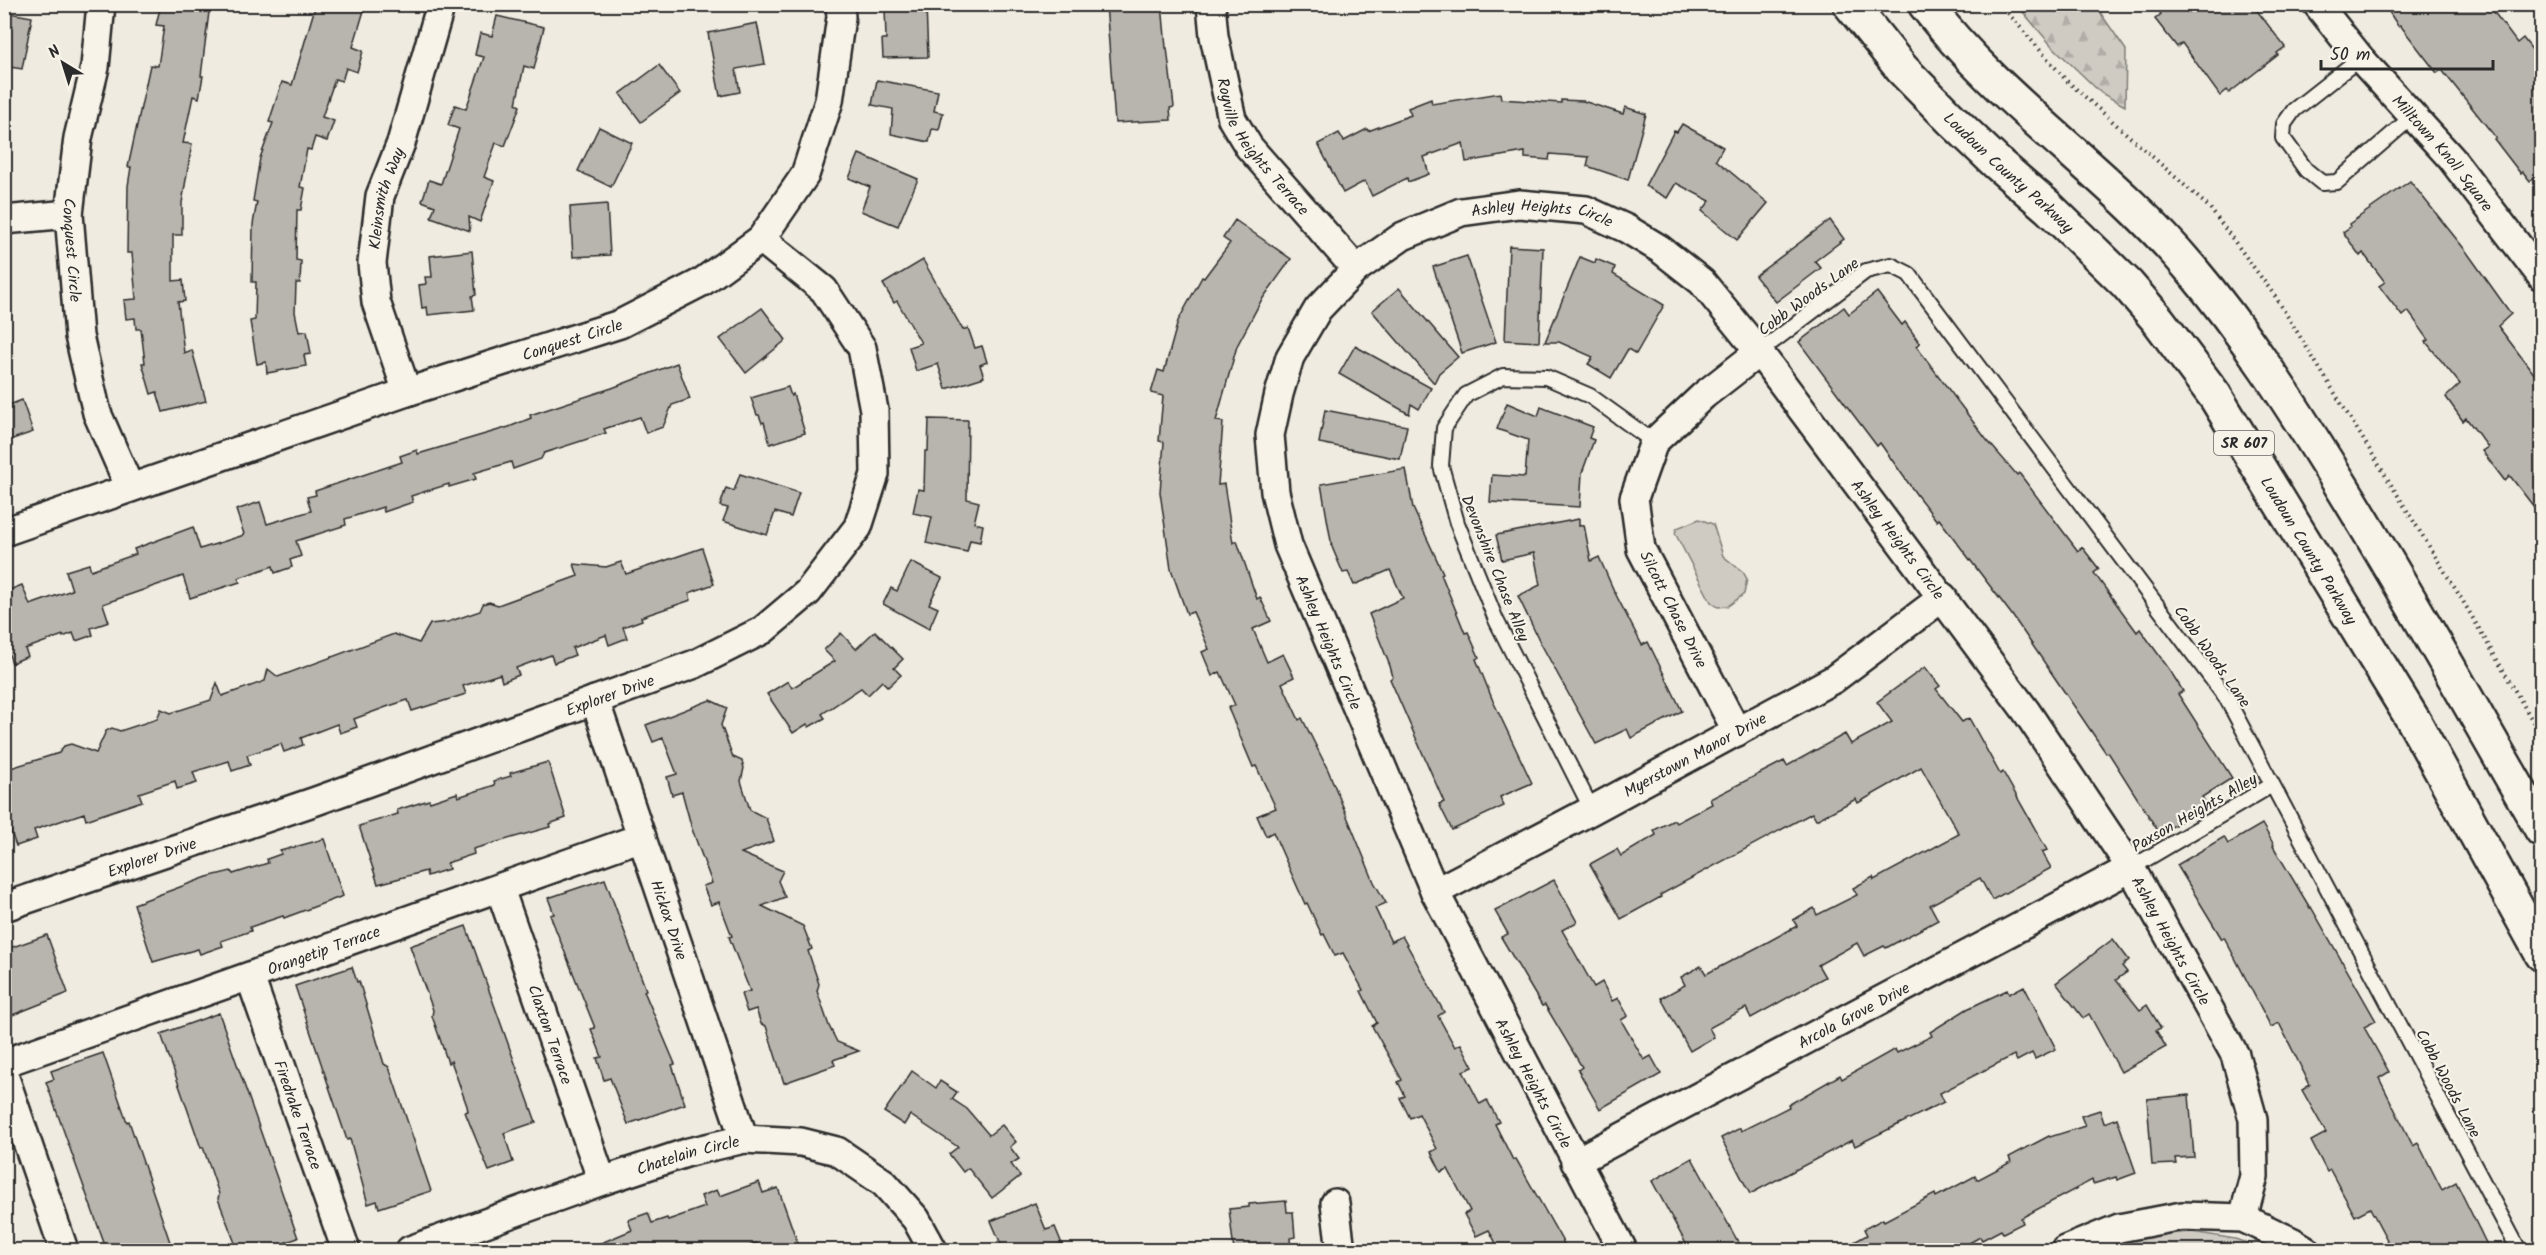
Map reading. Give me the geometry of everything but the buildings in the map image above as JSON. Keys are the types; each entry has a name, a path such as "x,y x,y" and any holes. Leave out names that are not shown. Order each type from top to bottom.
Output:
{"main road":[{"name":"Loudoun County Parkway","path":"1850,4 1902,69 1950,118 2048,207 2127,284 2158,320 2215,396 2415,723 2541,954"},
{"path":"1925,4 1970,55 2016,101 2139,212 2190,267 2228,313 2282,390 2368,528 2541,830"}],"street":[{"name":"Conquest Circle","path":"101,4 95,67 78,138 69,214 79,336 97,413 130,488"},
{"name":"Kleinsmith Way","path":"407,392 376,302 372,263 380,196 401,142 441,4"},
{"name":"Conquest Circle","path":"4,532 407,392 620,324 702,282 761,239 805,175 829,101 841,17 840,4"},
{"name":"Royville Heights Terrace","path":"1211,4 1214,36 1232,119 1249,147 1356,268"},
{"name":"Milltown Knoll Square","path":"2317,4 2360,58 2451,158 2541,277"},
{"name":"Ashley Heights Circle","path":"1623,1251 1434,892 1288,545 1275,492 1269,435 1290,357 1318,309 1356,268 1403,236 1461,212 1519,204 1586,210 1627,229 1660,249 1702,282 1759,352 2026,711 2131,868 2235,1055 2253,1119 2254,1176 2243,1218"},
{"path":"4,220 69,214"},
{"name":"Explorer Drive","path":"4,907 315,801 695,664 763,630 808,592 858,526 875,474 874,410 862,348 824,290 761,239"},
{"name":"Silcott Chase Drive","path":"1737,732 1641,549 1634,498 1654,442 1704,395 1759,352"},
{"name":"Myerstown Manor Drive","path":"1434,892 1592,810 1834,679 1943,597"},
{"name":"Hickox Drive","path":"595,700 744,1139"},
{"name":"Orangetip Terrace","path":"4,1063 642,837"},
{"name":"Arcola Grove Drive","path":"1575,1162 2131,868"},
{"name":"Claxton Terrace","path":"500,889 602,1181"},
{"name":"Firedrake Terrace","path":"250,977 346,1251"},
{"path":"4,1075 64,1251"},
{"name":"Chatelain Circle","path":"410,1251 602,1181 689,1152 744,1139 801,1142 837,1151 884,1183 916,1219 933,1251"},
{"path":"1335,1203 1341,1251"},
{"path":"2065,1251 2119,1228 2181,1216 2243,1218 2293,1242 2306,1251"}],"lane":[{"path":"2360,58 2294,110 2284,124 2283,138 2306,170 2322,183 2337,182 2413,116"},
{"name":"Cobb Woods Lane","path":"1759,352 1866,271 1891,265 1909,274 2227,699 2518,1251"},
{"name":"Devonshire Chase Alley","path":"1592,810 1496,620 1457,523 1441,466 1444,428 1466,395 1503,376 1546,377 1590,396 1654,442"},
{"name":"Paxson Heights Alley","path":"2131,868 2272,785"}],"path":[{"path":"2000,4 2066,80 2209,207 2275,296 2464,603 2541,737"}],"green space":[{"path":"2017,5 2095,5 2126,50 2125,106 2101,93 2051,45"},
{"path":"1699,519 1713,524 1723,556 1743,572 1747,579 1744,594 1728,606 1718,607 1711,602 1675,533 1677,528"},
{"path":"2193,1232 2235,1239 2267,1250 2101,1250 2148,1235"}]}
